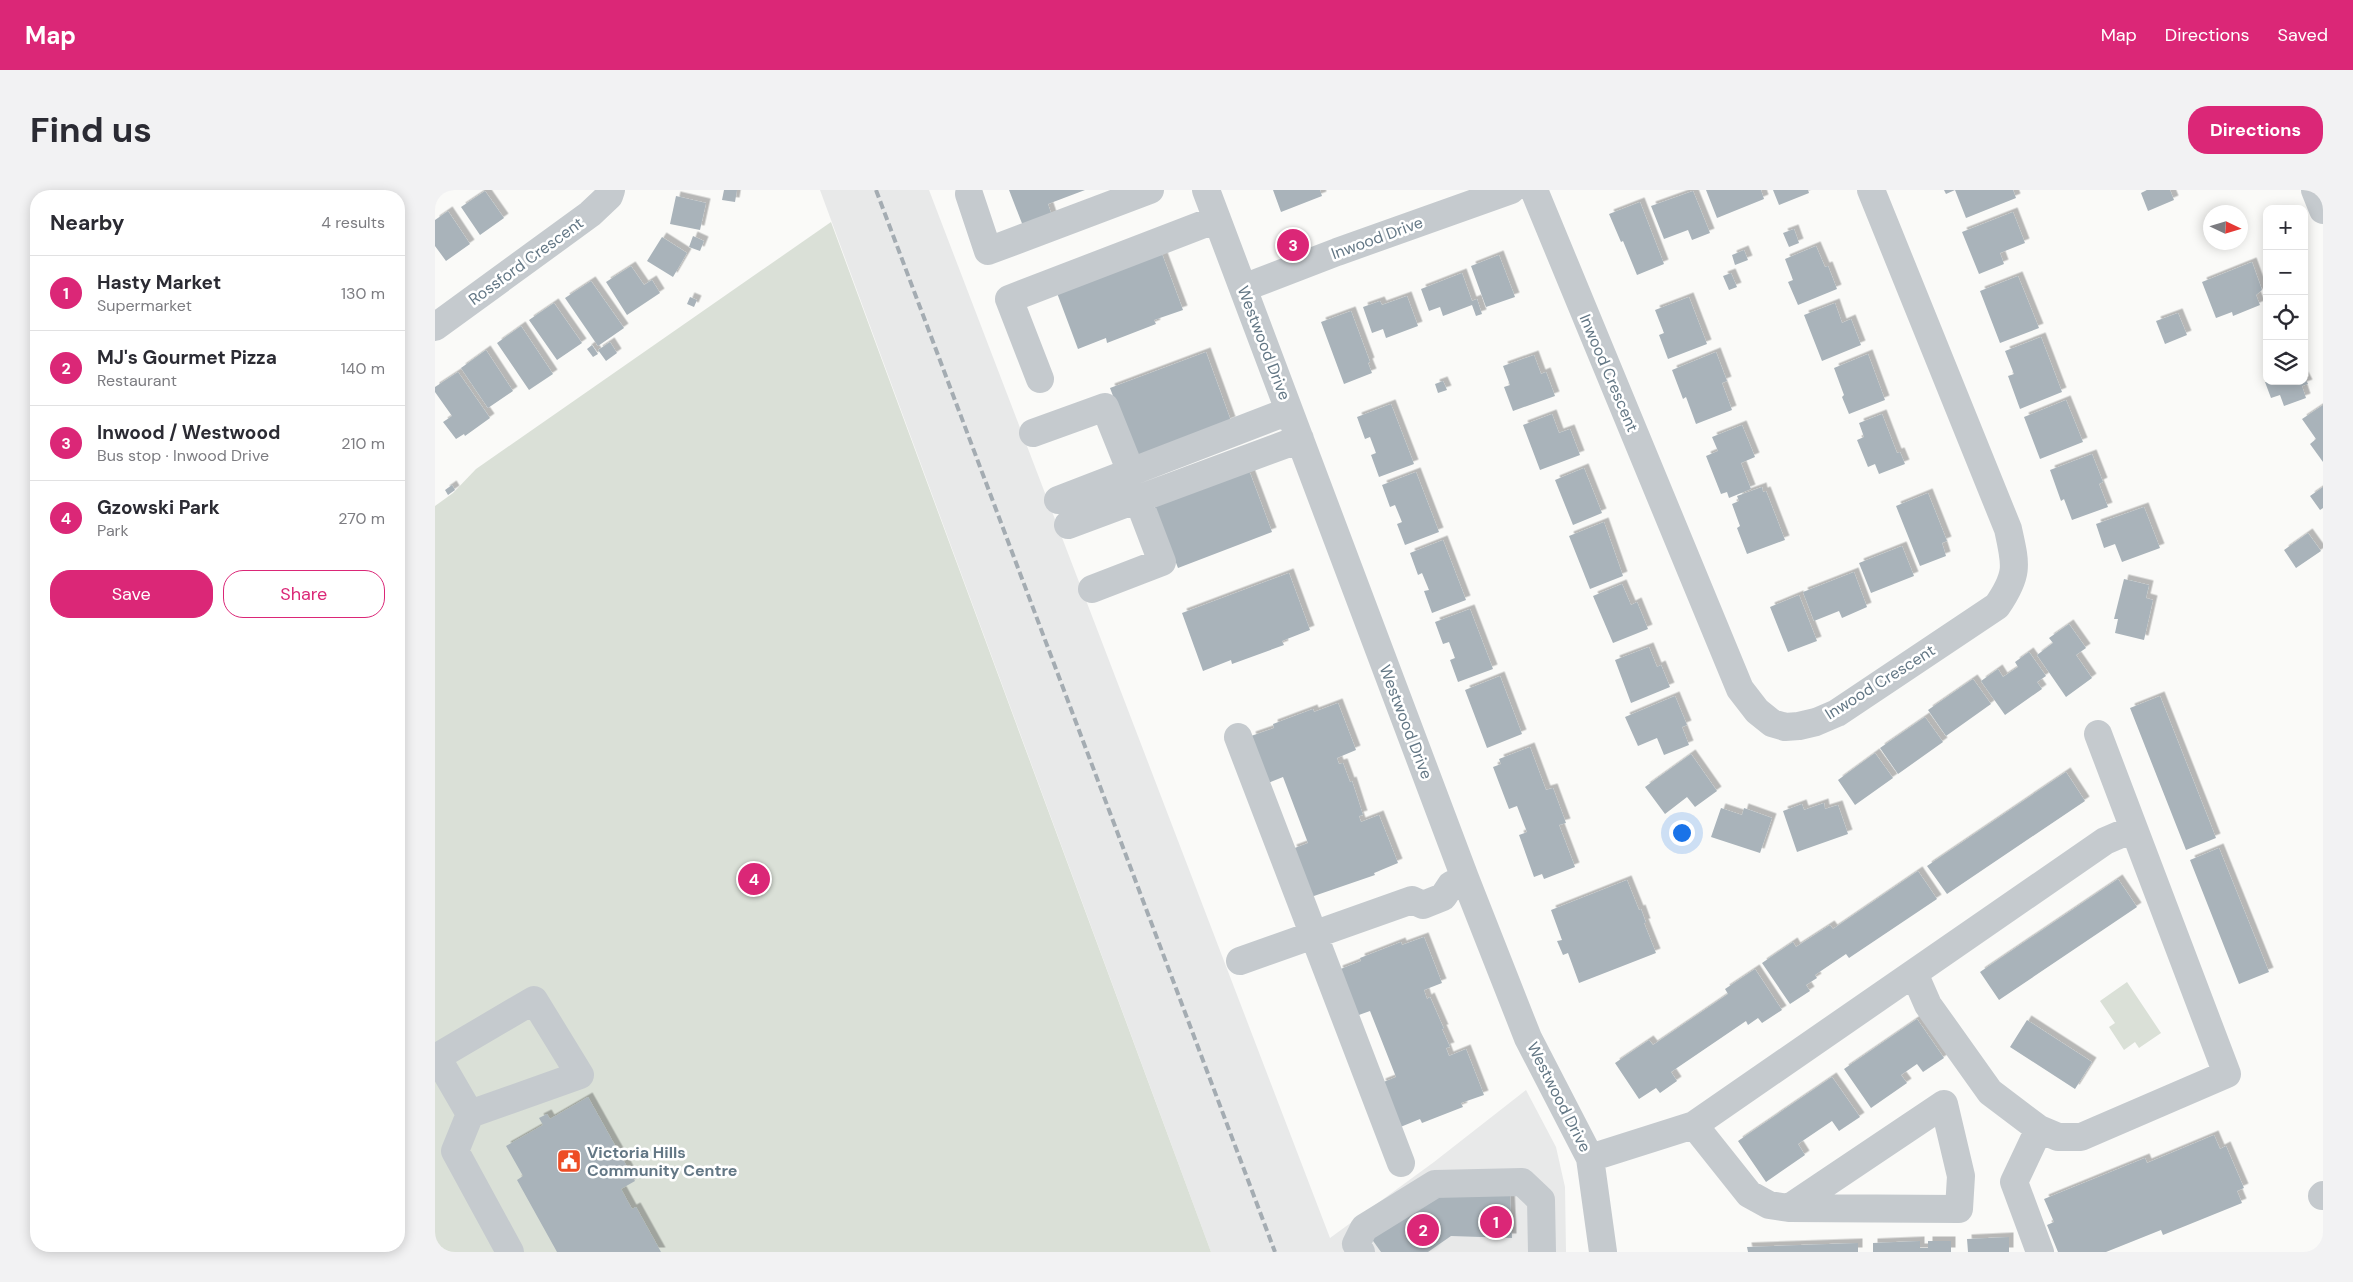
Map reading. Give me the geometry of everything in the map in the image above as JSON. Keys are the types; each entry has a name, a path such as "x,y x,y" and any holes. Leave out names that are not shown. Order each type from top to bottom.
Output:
{"street":[{"name":"Rossford Crescent","path":"435,327 590,214 609,196 611,190"},
{"path":"969,194 988,252 1150,190"},
{"name":"Westwood Drive","path":"1206,190 1300,438 1458,882 1528,1038 1590,1158 1603,1252"},
{"name":"Inwood Drive","path":"1243,288 1337,252 1511,190"},
{"name":"Inwood Crescent","path":"1533,190 1740,689 1757,711 1772,723 1785,727 1799,726 1837,713 1997,606 2008,590 2015,564 2008,529 1871,190"},
{"path":"2315,190 2323,210"},
{"path":"1040,379 1009,298 1217,219"},
{"path":"1033,433 1105,407 1131,472"},
{"path":"1058,500 1289,411"},
{"path":"1068,525 1300,438"},
{"path":"1092,589 1162,562 1138,499"},
{"path":"1914,973 1928,1005 1991,1092 2039,1129 2058,1137 2081,1137 2227,1074 2098,734"},
{"path":"1237,737 1401,1164"},
{"path":"1590,1158 1694,1125 2105,841 2133,829"},
{"path":"1240,961 1412,900 1417,889 1436,881 1458,882"},
{"path":"470,1114 437,1057 534,1000 581,1076 470,1114 445,1154 510,1252"},
{"path":"1694,1125 1749,1194 1769,1204 1789,1208 1959,1209 1961,1176 1944,1104 1789,1208"},
{"path":"2039,1129 2014,1182 2040,1252"},
{"path":"1361,1252 1356,1244 1364,1228 1435,1184 1522,1182 1541,1200 1542,1252"}],"shaded area":[{"path":"820,190 929,190 1330,1238 1434,1162 1526,1090 1556,1147 1565,1187 1566,1252 1211,1252"},
{"path":"831,222 1211,1252 435,1252 435,506 453,493 476,469"},
{"path":"2127,982 2161,1033 2139,1048 2135,1042 2124,1050 2109,1027 2115,1023 2100,1001"}],"building":[{"path":"724,190 737,190 735,202 722,200"},
{"path":"1009,190 1085,190 1048,204 1052,216 1023,226"},
{"path":"1273,190 1320,190 1322,196 1281,212"},
{"path":"1706,190 1761,190 1764,199 1717,218"},
{"path":"1773,190 1808,190 1809,193 1779,205"},
{"path":"1944,190 1955,190 1946,194"},
{"path":"1955,190 2013,190 2016,198 1966,218"},
{"path":"2147,190 2170,190 2174,200 2148,211 2141,193"},
{"path":"485,191 504,218 480,235 461,207"},
{"path":"1693,191 1710,233 1692,240 1688,230 1664,239 1651,206"},
{"path":"676,196 706,203 700,230 670,224"},
{"path":"1640,202 1664,264 1637,275 1609,214"},
{"path":"448,211 470,244 446,261 435,246 435,220"},
{"path":"2013,212 2025,243 2000,253 2004,264 1979,274 1962,232"},
{"path":"1794,229 1799,243 1789,247 1783,233"},
{"path":"693,236 704,241 700,251 689,247"},
{"path":"662,237 687,253 673,277 647,261"},
{"path":"1816,246 1825,267 1828,266 1837,289 1798,305 1788,282 1793,280 1785,259"},
{"path":"1744,250 1748,260 1735,265 1732,255"},
{"path":"1162,254 1183,310 1154,320 1156,324 1107,343 1106,338 1078,349 1057,293"},
{"path":"1499,255 1515,297 1486,307 1471,266"},
{"path":"2252,262 2262,290 2256,295 2260,305 2233,316 2232,312 2216,318 2202,282"},
{"path":"631,266 644,285 652,280 660,293 627,315 606,282"},
{"path":"1462,273 1472,301 1477,299 1482,314 1476,316 1472,305 1443,316 1440,307 1429,311 1421,289"},
{"path":"1731,273 1737,287 1729,290 1723,276"},
{"path":"2018,276 2039,328 2000,343 1980,291"},
{"path":"591,281 624,328 598,346 565,298"},
{"path":"1407,296 1418,326 1386,338 1383,329 1372,333 1363,307 1380,301 1382,305"},
{"path":"690,297 697,300 694,307 687,304"},
{"path":"1689,297 1707,344 1668,359 1659,335 1664,333 1655,310"},
{"path":"554,303 582,343 557,360 529,320"},
{"path":"1835,303 1842,323 1851,319 1861,345 1822,361 1804,315"},
{"path":"1351,311 1370,362 1368,363 1372,373 1344,384 1321,322"},
{"path":"2178,313 2187,335 2165,344 2156,321"},
{"path":"521,326 553,374 529,390 497,343"},
{"path":"2041,337 2062,392 2020,409 2008,376 2014,374 2005,351"},
{"path":"610,342 617,353 606,361 598,350"},
{"path":"592,345 598,354 593,357 587,349"},
{"path":"486,350 513,391 488,408 461,368"},
{"path":"1206,352 1231,421 1136,456 1110,388"},
{"path":"1716,352 1727,381 1722,383 1732,410 1696,424 1686,397 1683,399 1672,370"},
{"path":"1868,354 1885,400 1849,414 1834,368"},
{"path":"1534,355 1541,374 1546,372 1555,396 1513,411 1504,387 1510,385 1503,366"},
{"path":"458,372 490,418 465,436 464,434 456,439 443,422 452,416 435,392 435,387"},
{"path":"1443,381 1447,390 1438,393 1435,384"},
{"path":"2266,385 2305,385 2302,386 2306,398 2284,406 2280,395 2271,398"},
{"path":"2066,400 2083,442 2040,459 2024,417"},
{"path":"1391,404 1414,464 1379,477 1371,455 1376,453 1370,437 1365,439 1357,417"},
{"path":"2323,405 2323,462 2310,444 2316,439 2302,419"},
{"path":"1552,414 1559,433 1570,429 1580,455 1540,470 1523,425"},
{"path":"1882,414 1897,453 1900,452 1905,464 1879,474 1875,464 1868,467 1857,440 1864,437 1859,423"},
{"path":"1742,425 1755,457 1741,463 1751,489 1729,498 1727,492 1721,494 1706,456 1718,451 1712,437"},
{"path":"2092,454 2103,482 2099,484 2108,507 2072,520 2064,499 2061,501 2050,470"},
{"path":"1247,465 1272,532 1178,568 1152,500"},
{"path":"1584,468 1602,513 1573,525 1555,480"},
{"path":"1416,472 1439,532 1405,545 1397,524 1402,522 1395,505 1390,507 1382,485"},
{"path":"452,485 455,490 448,495 445,490"},
{"path":"1762,487 1763,492 1766,491 1785,540 1747,554 1737,528 1740,526 1732,504 1739,501 1737,496"},
{"path":"2323,487 2323,508 2320,510 2310,496"},
{"path":"1928,493 1947,541 1942,543 1946,556 1920,566 1896,506"},
{"path":"2144,507 2160,548 2122,562 2115,544 2104,548 2096,524"},
{"path":"1604,522 1623,576 1590,589 1569,536"},
{"path":"2308,533 2321,551 2296,568 2284,550"},
{"path":"1443,540 1466,600 1432,613 1424,591 1429,590 1422,573 1418,575 1410,553"},
{"path":"1902,546 1914,576 1871,593 1859,563"},
{"path":"1854,572 1867,607 1842,618 1839,611 1814,621 1803,592"},
{"path":"1289,573 1310,630 1282,641 1284,645 1232,664 1231,660 1203,671 1182,613"},
{"path":"2124,579 2149,585 2146,598 2153,600 2144,640 2115,633 2118,619 2114,619"},
{"path":"1622,584 1631,605 1637,602 1648,629 1613,643 1593,596"},
{"path":"1799,595 1817,641 1788,652 1770,607"},
{"path":"1470,609 1493,669 1458,682 1450,660 1455,658 1449,642 1443,644 1435,622"},
{"path":"2069,624 2086,648 2076,655 2092,678 2066,697 2037,655 2053,643 2049,638"},
{"path":"1649,647 1657,667 1661,665 1670,687 1631,703 1615,660"},
{"path":"2029,652 2046,676 2037,682 2042,689 2005,715 1981,681 1998,669 2003,677 2018,667 2015,662"},
{"path":"1500,676 1522,734 1487,748 1465,690"},
{"path":"1973,679 1991,704 1946,736 1928,710"},
{"path":"1675,696 1687,725 1682,727 1689,745 1664,755 1657,738 1638,746 1625,717"},
{"path":"2160,696 2216,838 2186,850 2130,708"},
{"path":"1338,703 1356,750 1337,758 1339,764 1343,763 1350,782 1352,781 1363,815 1359,816 1361,822 1379,815 1398,863 1374,873 1375,875 1311,897 1292,849 1308,843 1283,777 1268,783 1251,736 1274,728 1273,724 1313,709 1314,712"},
{"path":"1925,717 1943,742 1898,774 1880,748"},
{"path":"1530,747 1546,790 1553,788 1566,823 1559,825 1575,867 1544,879 1542,874 1534,877 1519,835 1527,832 1517,806 1509,809 1493,767 1501,764 1499,759"},
{"path":"1875,753 1893,778 1855,805 1838,780"},
{"path":"1691,754 1717,791 1695,807 1687,797 1665,814 1645,787"},
{"path":"2066,772 2085,801 1947,894 1927,866"},
{"path":"1824,803 1825,809 1838,805 1848,834 1797,852 1783,811 1802,804 1804,810"},
{"path":"1721,808 1742,815 1744,808 1772,818 1760,853 1711,837"},
{"path":"2219,848 2269,972 2239,984 2190,860"},
{"path":"1918,871 1937,899 1849,958 1846,954 1815,975 1817,978 1806,985 1810,991 1790,1004 1762,963 1793,942 1796,947 1830,925 1833,929"},
{"path":"2118,879 2137,907 1999,1000 1980,972"},
{"path":"1627,880 1639,910 1641,909 1646,923 1644,923 1656,953 1579,983 1568,953 1563,955 1557,941 1562,940 1551,910"},
{"path":"1424,937 1442,983 1424,990 1427,999 1430,997 1444,1029 1442,1029 1450,1047 1446,1048 1449,1056 1466,1049 1484,1095 1461,1103 1463,1107 1422,1123 1420,1119 1398,1128 1381,1083 1396,1077 1370,1011 1356,1016 1338,970 1361,961 1360,958 1401,942 1402,945"},
{"path":"1755,969 1782,1010 1762,1023 1758,1018 1748,1025 1746,1021 1671,1072 1677,1081 1660,1093 1656,1088 1639,1099 1615,1063 1649,1040 1653,1045 1728,994 1725,989"},
{"path":"1917,1019 1944,1058 1923,1072 1917,1064 1901,1075 1907,1083 1871,1108 1844,1069"},
{"path":"2027,1020 2092,1062 2075,1089 2010,1047"},
{"path":"1832,1077 1860,1117 1839,1131 1832,1121 1798,1144 1805,1155 1766,1182 1738,1141"},
{"name":"Victoria Hills Community Centre","path":"588,1097 635,1181 621,1189 632,1209 636,1207 661,1252 557,1252 517,1180 523,1176 506,1146 543,1125 539,1118 547,1114 550,1119"},
{"path":"2214,1135 2220,1149 2226,1146 2244,1188 2237,1191 2242,1203 2163,1235 2161,1230 2106,1252 2058,1252 2047,1225 2054,1222 2044,1199 2145,1158 2147,1163"},
{"path":"1437,1194 1510,1194 1512,1238 1451,1236 1428,1252 1381,1252 1371,1238"},
{"path":"2009,1237 2009,1252 1968,1252 1967,1239"},
{"path":"1920,1241 1920,1248 1928,1248 1928,1241 1951,1241 1951,1252 1873,1252 1873,1243"},
{"path":"1858,1243 1858,1252 1748,1252 1747,1247"}],"railway":[{"path":"876,190 1275,1252"}],"place":[{"name":"Inwood / Westwood","path":"1293,245"},
{"name":"Gzowski Park","path":"754,879"},
{"name":"Victoria Hills Community Centre","path":"569,1161"},
{"name":"Hasty Market","path":"1496,1222"},
{"name":"MJ's Gourmet Pizza","path":"1423,1230"}]}
